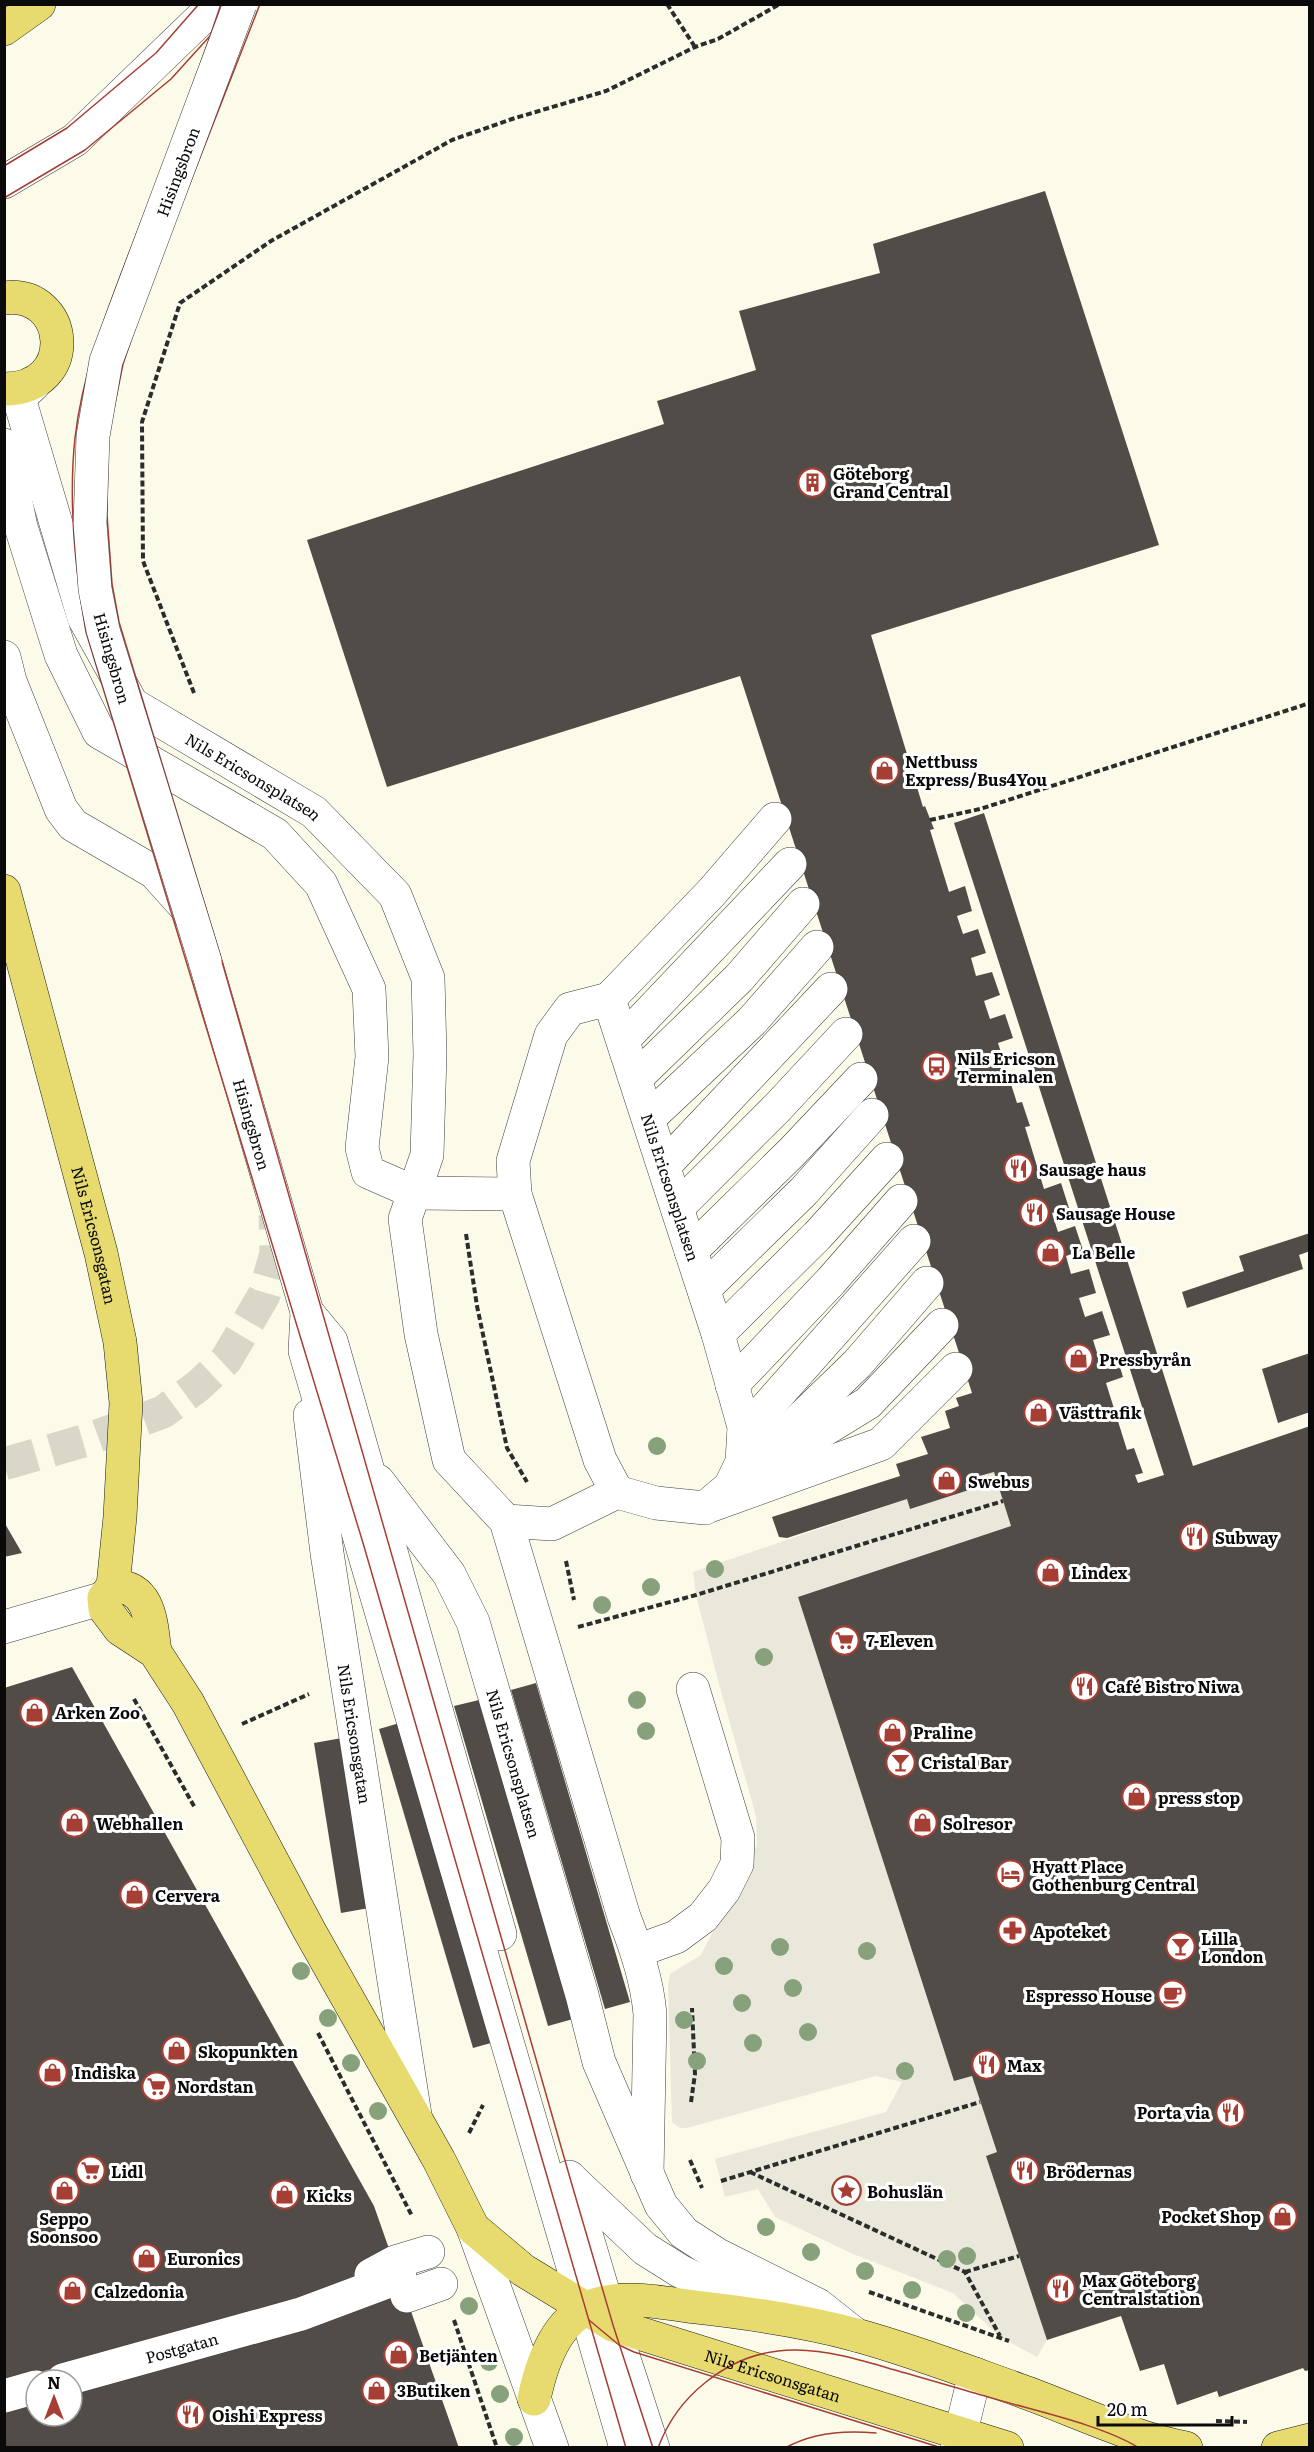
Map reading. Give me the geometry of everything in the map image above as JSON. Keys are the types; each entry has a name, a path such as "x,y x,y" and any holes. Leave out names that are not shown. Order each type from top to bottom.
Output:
{"main road":[{"path":"4,29 39,4"},
{"path":"12,292 40,307 51,318 57,332 58,347 54,362 46,375 14,387"},
{"name":"Nils Ericsonsgatan","path":"4,891 101,1253 120,1342 126,1403 120,1517 109,1592 127,1586 138,1593 150,1614 155,1652 209,1740 309,1930 415,2116 473,2228 523,2270 601,2313 960,2440 1007,2448"},
{"path":"534,2399 541,2367 550,2348 561,2333 601,2313 654,2302 776,2319 856,2335 975,2374 1154,2439 1186,2448"},
{"path":"1278,2448 1310,2439"}],"street":[{"path":"4,182 75,140 216,4"},
{"name":"Hisingsbron","path":"240,4 106,362 93,436 90,523 95,589 103,630 205,962 307,1312 305,1351 374,1587 500,2012 601,2313"},
{"name":"Nils Ericsonsplatsen","path":"14,387 84,618 132,704 315,812 395,895 428,978 430,1054 428,1155 416,1193"},
{"path":"4,445 21,527 61,656 99,732 275,834 321,884 369,989 372,1057 362,1148 368,1172 416,1193 515,1194"},
{"path":"4,657 10,681 61,810 74,825 154,872 190,912 205,962"},
{"path":"617,1492 600,1460 515,1194 513,1161 551,1035 570,1010 609,999 712,892 776,819"},
{"path":"623,1040 790,864"},
{"path":"636,1078 739,978 803,904"},
{"path":"649,1118 752,1021 818,947"},
{"path":"664,1166 831,989"},
{"name":"Nils Ericsonsplatsen","path":"609,999 718,1334 744,1433 742,1462 730,1487 705,1508"},
{"path":"678,1207 778,1107 846,1034"},
{"path":"692,1251 792,1152 861,1079"},
{"path":"704,1289 804,1191 872,1115"},
{"path":"718,1334 818,1236 887,1159"},
{"path":"416,1193 405,1219 421,1334 449,1460 506,1521 648,1991 650,2014 647,2174 661,2205 684,2233 718,2255 818,2305 856,2335"},
{"path":"732,1385 831,1281 901,1201"},
{"path":"744,1433 914,1241"},
{"path":"730,1487 857,1364 927,1283"},
{"name":"Hisingsbron","path":"307,1312 331,1341 369,1469 570,2178 601,2313"},
{"path":"730,1487 868,1403 942,1325"},
{"name":"Nils Ericsonsgatan","path":"305,1351 312,1452 415,2116"},
{"path":"506,1521 552,1524 617,1492 656,1503 705,1508 881,1444 956,1369"},
{"name":"Nils Ericsonsplatsen","path":"369,1469 444,1566 473,1622 607,2084 647,2174"},
{"path":"4,1627 109,1592"},
{"path":"637,1951 676,1937 703,1917 724,1890 737,1864 738,1838 693,1689"},
{"path":"570,2178 645,2249 680,2271 776,2319"},
{"name":"Nils Ericsonsgatan","path":"473,2228 552,2448"},
{"name":"Postgatan","path":"301,2314 394,2262 428,2252"},
{"name":"Postgatan","path":"84,2374 403,2286 441,2284"},
{"name":"Postgatan","path":"301,2314 366,2305"},
{"path":"601,2313 626,2448"},
{"path":"601,2313 653,2448"},
{"path":"960,2440 975,2374"},
{"path":"4,2396 24,2390"}],"path":[{"path":"667,4 695,47"},
{"path":"195,698 143,561 142,422 180,303 271,241 452,140 512,118 606,91 695,47 718,39 780,4"},
{"path":"930,820 980,809 1310,703"},
{"path":"460,1194 477,1306 507,1448 552,1524 566,1560 575,1604"},
{"path":"539,1636 696,1595 1003,1501"},
{"path":"577,1615 580,1626"},
{"path":"170,1763 209,1740 310,1694 348,1684"},
{"path":"131,1694 199,1814"},
{"path":"312,2022 395,2181 428,2252"},
{"path":"721,2181 980,2103"},
{"path":"750,2172 965,2272 1000,2337"},
{"path":"965,2272 1019,2256"},
{"path":"441,2284 497,2448"}],"shaded area":[{"path":"994,1472 1011,1526 798,1597 954,2081 972,2076 997,2152 986,2156 1047,2340 1037,2357 1000,2337 953,2293 853,2254 775,2217 758,2189 725,2197 715,2159 886,2112 902,2082 876,2076 687,2128 680,2128 672,2122 668,1984 670,1974 701,1955 757,1845 756,1816 717,1677 696,1595 693,1572 907,1499 910,1508 972,1478"}],"building":[{"path":"1045,191 1159,545 871,635 923,807 925,806 934,829 930,830 949,892 965,886 972,911 957,916 963,934 978,929 986,953 971,958 976,976 992,972 1000,995 984,1001 990,1019 1005,1014 1013,1038 998,1043 1017,1103 1022,1102 1030,1126 1025,1127 1044,1189 1061,1183 1069,1208 1052,1213 1058,1232 1075,1226 1083,1250 1066,1256 1071,1274 1089,1269 1096,1293 1079,1298 1085,1317 1102,1311 1110,1335 1093,1340 1099,1359 1116,1354 1123,1377 1106,1383 1127,1450 1134,1448 1143,1473 1135,1475 1138,1483 1164,1475 954,823 984,813 1193,1466 1310,1426 1310,2370 1305,2371 1303,2368 1219,2397 1217,2391 1177,2405 1164,2364 1140,2371 1121,2316 1047,2340 986,2156 997,2152 972,2076 954,2081 798,1597 1011,1526 994,1472 972,1478 975,1488 910,1509 907,1499 787,1538 779,1537 772,1517 900,1476 896,1464 928,1454 921,1437 950,1428 945,1411 959,1406 956,1398 972,1393 740,676 387,787 307,540 664,424 657,401 756,370 739,311 880,273 873,244"},
{"path":"1310,1233 1310,1251 1299,1255 1303,1269 1187,1308 1182,1292 1244,1271 1239,1256"},
{"path":"1310,1353 1310,1412 1278,1423 1262,1369"},
{"path":"4,1522 22,1553 4,1557"},
{"name":"Nordstan","path":"72,1667 374,2206 459,2448 4,2448 4,1688"},
{"path":"536,1683 630,2002 605,2009 511,1690"},
{"path":"479,1700 573,2019 548,2026 454,1706"},
{"path":"403,1722 498,2041 473,2048 379,1729"},
{"path":"342,1738 369,1908 341,1913 314,1743"}],"tunnel":[{"path":"4,1464 83,1441 163,1412 198,1386 226,1360 264,1295 276,1253 275,1215"}],"tram line":[{"path":"4,166 67,128 156,53 199,4"},
{"path":"221,4 108,310 84,386 75,438 72,487 76,560 86,632 363,1543 626,2448"},
{"path":"4,198 85,150 171,79 239,4"},
{"path":"260,4 147,293 123,364 108,438 107,515 112,584 119,622 221,958 570,2178 613,2325 653,2448"},
{"path":"589,2320 619,2345 634,2352 942,2448"},
{"path":"658,2448 677,2412 706,2382 728,2367 751,2357 796,2350 819,2352 866,2362 1066,2419 1106,2432 1139,2448"},
{"path":"785,2448 807,2438 829,2433 876,2433"}],"place":[{"name":"Göteborg Grand Central","path":"812,482"},
{"name":"Nettbuss Express/Bus4You","path":"884,770"},
{"name":"Nils Ericson Terminalen","path":"936,1067"},
{"name":"Sausage haus","path":"1018,1169"},
{"name":"Sausage House","path":"1035,1213"},
{"name":"La Belle","path":"1051,1252"},
{"name":"Pressbyrån","path":"1078,1359"},
{"name":"Västtrafik","path":"1038,1412"},
{"name":"Swebus","path":"947,1481"},
{"name":"Subway","path":"1194,1537"},
{"name":"Lindex","path":"1050,1572"},
{"name":"7-Eleven","path":"845,1640"},
{"name":"Café Bistro Niwa","path":"1084,1686"},
{"name":"Arken Zoo","path":"34,1712"},
{"name":"Praline","path":"892,1732"},
{"name":"Cristal Bar","path":"900,1762"},
{"name":"press stop","path":"1137,1797"},
{"name":"Webhallen","path":"75,1823"},
{"name":"Solresor","path":"922,1823"},
{"name":"Hyatt Place Gothenburg Central","path":"1011,1875"},
{"name":"Cervera","path":"134,1895"},
{"name":"Apoteket","path":"1012,1931"},
{"name":"Lilla London","path":"1180,1947"},
{"name":"Espresso House","path":"1173,1995"},
{"name":"Skopunkten","path":"177,2051"},
{"name":"Max","path":"986,2065"},
{"name":"Indiska","path":"53,2072"},
{"name":"Nordstan","path":"156,2086"},
{"name":"Porta via","path":"1231,2112"},
{"name":"Lidl","path":"90,2171"},
{"name":"Brödernas","path":"1025,2171"},
{"name":"Seppo Soonsoo","path":"64,2190"},
{"name":"Bohuslän","path":"846,2191"},
{"name":"Kicks","path":"285,2195"},
{"name":"Pocket Shop","path":"1282,2216"},
{"name":"Euronics","path":"146,2258"},
{"name":"Max Göteborg Centralstation","path":"1061,2289"},
{"name":"Calzedonia","path":"73,2291"},
{"name":"Betjänten","path":"398,2355"},
{"name":"3Butiken","path":"376,2390"},
{"name":"Oishi Express","path":"191,2415"}]}
